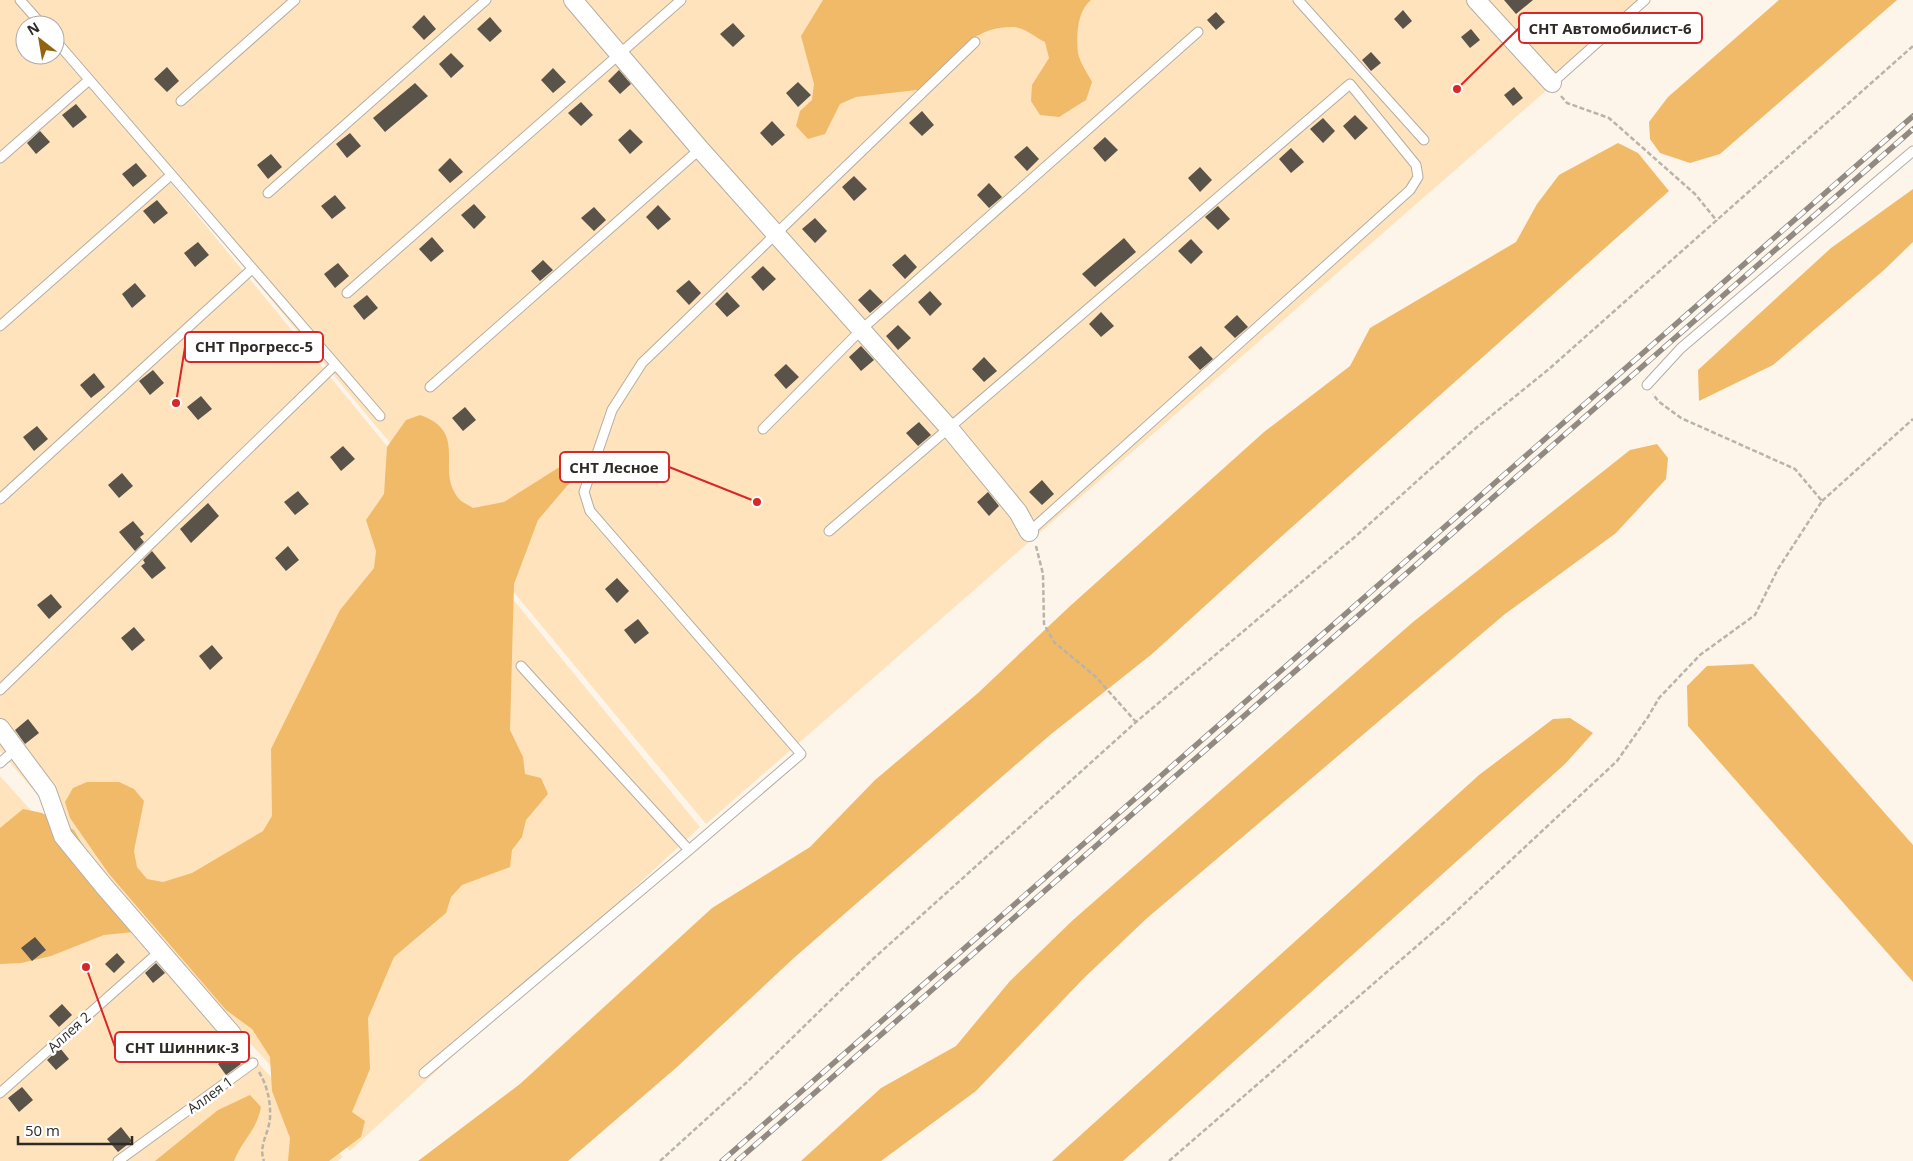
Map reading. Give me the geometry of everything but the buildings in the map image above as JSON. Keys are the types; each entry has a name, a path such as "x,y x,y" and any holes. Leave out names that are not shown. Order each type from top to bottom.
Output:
{"street":[{"path":"573,0 700,149 948,428 1018,512 1029,532"},
{"path":"1476,0 1552,83"},
{"path":"0,728 47,791 63,836 232,1034"}],"lane":[{"path":"20,0 33,15"},
{"path":"181,101 295,0"},
{"path":"268,192 486,0"},
{"path":"347,293 681,0"},
{"path":"1298,0 1424,140"},
{"path":"1552,83 1645,0"},
{"path":"764,429 862,329 1198,32"},
{"path":"424,1073 801,754 590,511 584,492 612,410 642,363 974,42"},
{"path":"65,52 380,416"},
{"path":"0,158 89,80"},
{"path":"829,531 1350,84 1416,164 1418,177 1410,190 1029,532"},
{"path":"430,386 700,149"},
{"path":"1647,385 1681,348 1913,151"},
{"path":"0,326 171,175"},
{"path":"0,499 252,268"},
{"path":"0,690 335,365"},
{"path":"522,666 688,850"},
{"path":"0,763 16,749"},
{"name":"Аллея 2","path":"0,1093 160,951"},
{"name":"Аллея 1","path":"118,1161 253,1063"}],"path":[{"path":"660,1161 746,1083 874,959 1136,722 1356,536 1476,428 1548,369 1913,46"},
{"path":"1552,83 1567,104 1609,118 1694,194 1717,221"},
{"path":"1647,385 1658,401 1681,418 1795,469 1822,501"},
{"path":"1169,1161 1448,919 1617,761 1648,718 1659,698 1700,654 1755,615 1778,569 1822,501 1913,419"},
{"path":"1029,532 1038,549 1043,574 1044,624 1054,642 1108,688 1136,722"},
{"path":"253,1063 262,1077 268,1092 270,1119 261,1154 264,1161"}],"shaded area":[{"path":"0,0 21,0 33,15 15,15 15,65 65,65 65,54 700,827 350,1151 246,1039 0,751"},
{"path":"23,0 1650,0 706,824 65,51 65,15 36,15"},
{"path":"823,0 1091,0 1086,5 1078,24 1078,53 1092,82 1086,100 1059,117 1040,115 1031,101 1032,85 1049,58 1045,42 1018,27 999,28 985,32 963,46 925,89 856,97 840,104 825,134 808,139 796,126 800,111 812,100 814,84 801,36"},
{"path":"1779,0 1897,0 1720,154 1690,163 1660,153 1650,139 1649,122 1668,97"},
{"path":"1618,143 1638,153 1669,191 1152,654 1050,735 795,957 677,1067 568,1161 418,1161 520,1084 712,908 810,847 875,780 978,693 1069,607 1264,432 1350,366 1370,328 1516,242 1537,204 1559,175"},
{"path":"1913,189 1913,242 1884,270 1773,365 1699,401 1698,370 1831,248"},
{"path":"420,415 435,423 444,432 448,442 450,477 453,489 460,500 473,508 504,502 585,451 584,466 538,520 514,584 510,730 523,757 525,774 541,778 548,794 526,820 522,837 512,850 510,867 462,885 451,897 446,913 394,957 368,1018 370,1069 352,1112 365,1121 361,1137 329,1161 288,1161 290,1138 272,1091 270,1057 252,1029 226,1010 109,874 70,818 65,802 73,788 87,782 119,782 134,789 144,801 134,851 137,867 147,879 163,882 192,873 263,831 272,816 271,749 340,610 374,568 376,551 366,520 384,494 387,447 406,420"},
{"path":"1657,444 1668,458 1666,479 1616,533 1505,614 1146,919 1083,979 976,1091 881,1161 801,1161 881,1088 956,1046 1010,981 1073,920 1413,622 1630,450"},
{"path":"1753,664 1913,845 1913,982 1688,726 1687,686 1707,666"},
{"path":"1570,718 1593,733 1565,764 1123,1161 1052,1161 1479,775 1553,719"},
{"path":"0,776 343,1157 338,1161 0,1161"},
{"path":"23,809 42,813 74,830 134,932 104,935 51,956 21,963 0,964 0,828"},
{"path":"250,1095 261,1107 253,1129 234,1161 155,1161 218,1110"}],"railway":[{"path":"722,1161 1913,116"},
{"path":"737,1161 1913,129"}],"place":[{"name":"СНТ Автомобилист-6","path":"1457,89"},
{"name":"СНТ Прогресс-5","path":"176,403"},
{"name":"СНТ Лесное","path":"757,502"},
{"name":"СНТ Шинник-3","path":"86,967"}]}
